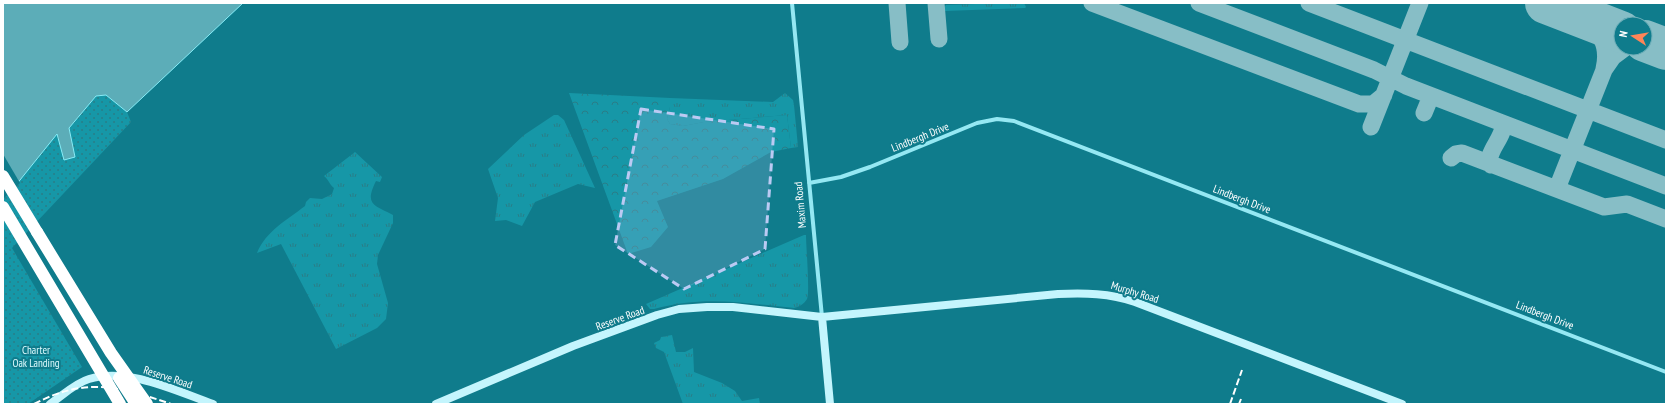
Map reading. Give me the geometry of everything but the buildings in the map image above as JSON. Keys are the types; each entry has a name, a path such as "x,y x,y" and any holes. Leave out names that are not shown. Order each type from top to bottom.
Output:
{"highway":[{"path":"3,176 112,353 147,404"},
{"path":"3,207 120,404"},
{"path":"37,232 55,270 136,404"}],"street":[{"name":"Maxim Road","path":"792,3 830,404"},
{"name":"Lindbergh Drive","path":"809,183 841,177 859,171 977,123 998,119 1014,121 1666,372"},
{"name":"Murphy Road","path":"822,317 1058,294 1108,294 1135,302 1402,404"},
{"name":"Reserve Road","path":"436,404 573,346 657,315 679,309 733,307 822,317"},
{"name":"Reserve Road","path":"50,404 80,383 89,379 113,375 143,379 213,404"}],"highlighted area":[{"path":"641,109 774,129 765,249 684,289 615,245"}],"green space":[{"path":"1024,3 1026,7 945,11 943,8 946,5"},
{"path":"569,93 670,98 670,107 667,119 670,124 683,126 704,122 787,115 791,148 771,152 723,179 657,201 668,227 651,247 628,254"},
{"path":"785,93 793,100 798,147 791,148 787,115 704,122 683,126 670,124 667,119 670,107 670,98 773,102"},
{"name":"Charter Oak Landing","path":"106,95 127,112 131,122 12,248 82,367 28,404 3,404 3,197 57,133 69,127 96,96"},
{"path":"554,115 558,115 564,120 595,188 578,184 535,202 522,226 506,220 495,221 498,198 488,169 524,135"},
{"path":"355,152 382,177 380,182 376,181 371,195 371,200 376,206 393,215 393,223 378,255 377,264 388,303 386,319 377,328 336,349 281,244 257,253 271,232 305,206 306,202 310,198 322,199 332,194 334,188 324,176"},
{"path":"806,235 808,295 806,301 798,307 794,308 740,302 707,301 690,302 650,309 646,304"},
{"path":"672,335 676,352 685,352 693,348 694,372 722,383 735,391 742,401 759,398 760,404 683,404 664,352 656,348 654,343 660,340 661,337"}],"shaded area":[{"path":"3,3 243,3 127,112 106,95 96,96 69,128 75,157 64,160 57,134 16,185 3,197"}],"pier":[{"path":"3,154 20,183 3,199"}],"taxiway":[{"path":"897,3 900,42"},
{"path":"936,3 939,39"},
{"path":"1092,3 1359,104 1373,104 1384,95"},
{"path":"1199,3 1374,70 1406,86 1666,186"},
{"path":"1309,3 1666,140"},
{"path":"1371,127 1420,3"},
{"path":"1579,16 1592,27 1601,38 1605,52 1604,69"},
{"path":"1653,46 1661,47"},
{"path":"1558,186 1604,70 1614,56"},
{"path":"1424,113 1431,96"},
{"path":"1491,165 1490,155 1503,128 1502,123"},
{"path":"1451,158 1456,154 1462,153 1604,207 1627,204 1666,219"}],"runway":[{"path":"1546,3 1613,29"},
{"path":"1653,44 1666,49"}],"railway":[{"path":"1230,404 1242,370"},
{"path":"34,404 70,390 86,387 118,389 171,404"},
{"path":"1239,404 1241,399"}]}
